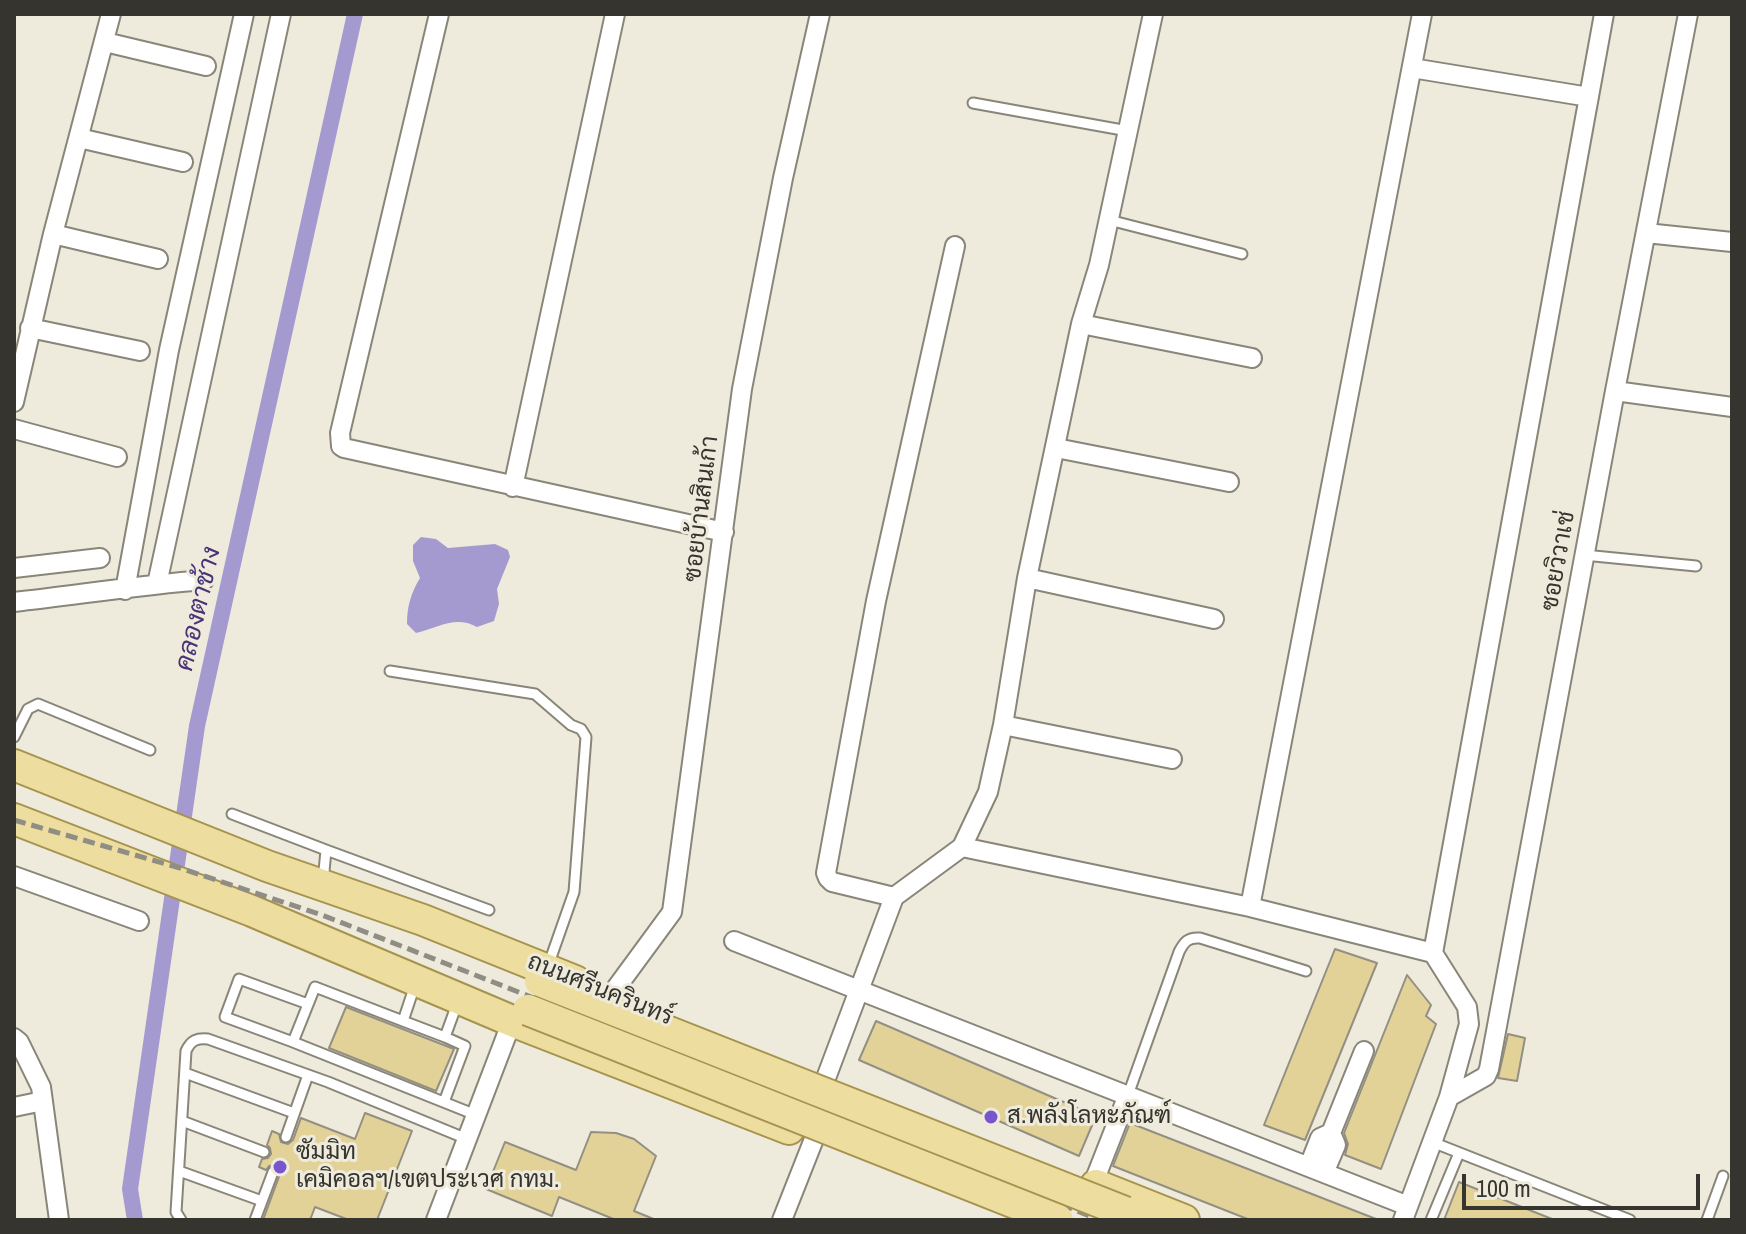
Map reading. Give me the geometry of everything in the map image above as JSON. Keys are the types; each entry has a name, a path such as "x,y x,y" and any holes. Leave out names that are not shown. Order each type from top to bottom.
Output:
{"main road":[{"name":"ถนนศรีนครินทร์","path":"14,765 267,866 423,920 543,975 619,998 1184,1220"},
{"path":"14,819 252,911 459,999 520,1016 1058,1220"},
{"path":"267,866 402,926 543,975 1136,1216"},
{"path":"252,911 358,944 604,1057 1016,1219"},
{"path":"604,1057 635,1052 646,1036 646,1026 619,998"},
{"path":"1016,1219 995,1197 992,1187 994,1178 1004,1166 1038,1162"}],"street":[{"path":"14,402 53,234 111,14"},
{"path":"125,590 169,350 244,14"},
{"path":"157,584 281,14"},
{"path":"439,14 340,441 344,448 724,532"},
{"path":"513,487 615,14"},
{"name":"ซอยบ้านสินเก้า","path":"619,998 672,912 742,389 783,178 820,14"},
{"path":"782,1220 814,1139 826,1078 892,902 962,847 988,792 1003,725 1027,578 1081,324 1099,265 1153,14"},
{"path":"1250,907 1422,14"},
{"path":"734,941 1316,1170 1406,1213 1449,1097 1469,1024 1467,1007 1433,953 1604,14"},
{"name":"ซอยวิวาเช่","path":"1449,1097 1486,1076 1489,1069 1688,14"},
{"path":"105,42 206,66"},
{"path":"1412,68 1589,97"},
{"path":"79,138 183,162"},
{"path":"1646,233 1732,242"},
{"path":"53,234 158,259"},
{"path":"892,902 832,882 826,873 876,601 955,246"},
{"path":"1081,324 1252,358"},
{"path":"30,328 140,351"},
{"path":"1615,391 1732,407"},
{"path":"14,429 117,457"},
{"path":"1056,448 1229,482"},
{"path":"14,568 100,558"},
{"path":"1027,578 1214,619"},
{"path":"14,602 204,580"},
{"path":"1003,725 1172,759"},
{"path":"962,847 1250,907 1433,953"},
{"path":"14,876 139,921"},
{"path":"436,1220 476,1115 520,1016"},
{"path":"14,1038 19,1042 41,1087 59,1220"},
{"path":"1316,1170 1336,1145 1331,1133 1364,1051"},
{"path":"1093,1184 1128,1095"},
{"path":"14,1107 43,1101"}],"lane":[{"path":"973,103 1128,131"},
{"path":"1109,220 1242,254"},
{"path":"1584,555 1696,566"},
{"path":"390,671 535,694 571,725 584,732 574,892 543,975"},
{"path":"14,737 28,709 38,704 150,750"},
{"path":"232,814 489,910"},
{"path":"323,885 326,850"},
{"path":"1128,1095 1179,952 1188,939 1200,938 1306,971"},
{"path":"308,1004 239,979 225,1017 476,1115"},
{"path":"403,1021 417,982"},
{"path":"293,1042 315,987 445,1037 465,1046 444,1102"},
{"path":"445,1037 459,999"},
{"path":"181,1220 176,1212 186,1051 194,1040 201,1038 308,1075 467,1139"},
{"path":"185,1073 294,1113"},
{"path":"286,1137 308,1075"},
{"path":"182,1121 264,1152"},
{"path":"1432,1142 1630,1220"},
{"path":"1431,1220 1459,1153"},
{"path":"179,1171 262,1201"},
{"path":"255,1220 273,1172"},
{"path":"1707,1220 1723,1176"}],"shaded area":[{"path":"421,537 436,539 448,548 495,544 508,550 510,557 497,589 499,604 494,621 477,627 454,622 416,633 407,624 410,600 420,578 413,561 413,545"}],"building":[{"path":"1335,949 1377,963 1305,1140 1264,1125"},
{"path":"1407,975 1431,1005 1426,1016 1436,1024 1381,1169 1345,1155 1348,1144 1344,1133"},
{"path":"346,1007 454,1049 436,1091 329,1048"},
{"path":"876,1021 1096,1116 1079,1156 859,1060"},
{"path":"1508,1034 1525,1038 1517,1081 1498,1078"},
{"path":"365,1113 412,1131 377,1220 349,1220 315,1207 310,1220 263,1220 280,1174 275,1165 266,1170 259,1167 262,1159 271,1154 267,1145 272,1131 279,1134 281,1142 288,1144 293,1140 301,1118 355,1139"},
{"path":"1130,1123 1376,1219 1250,1220 1113,1166"},
{"path":"591,1132 616,1133 634,1139 656,1156 634,1211 656,1220 616,1220 559,1197 552,1216 486,1189 505,1142 576,1170"},
{"path":"1459,1182 1552,1219 1552,1220 1444,1220"}],"waterway":[{"name":"คลองตาช้าง","path":"135,1220 130,1189 197,726 355,14"}],"railway":[{"path":"14,820 180,868 322,915 1100,1220"}],"place":[{"name":"ส.พลังโลหะภัณฑ์","path":"991,1117"},
{"name":"ซัมมิท เคมิคอลฯ/เขตประเวศ กทม.","path":"280,1167"}]}
